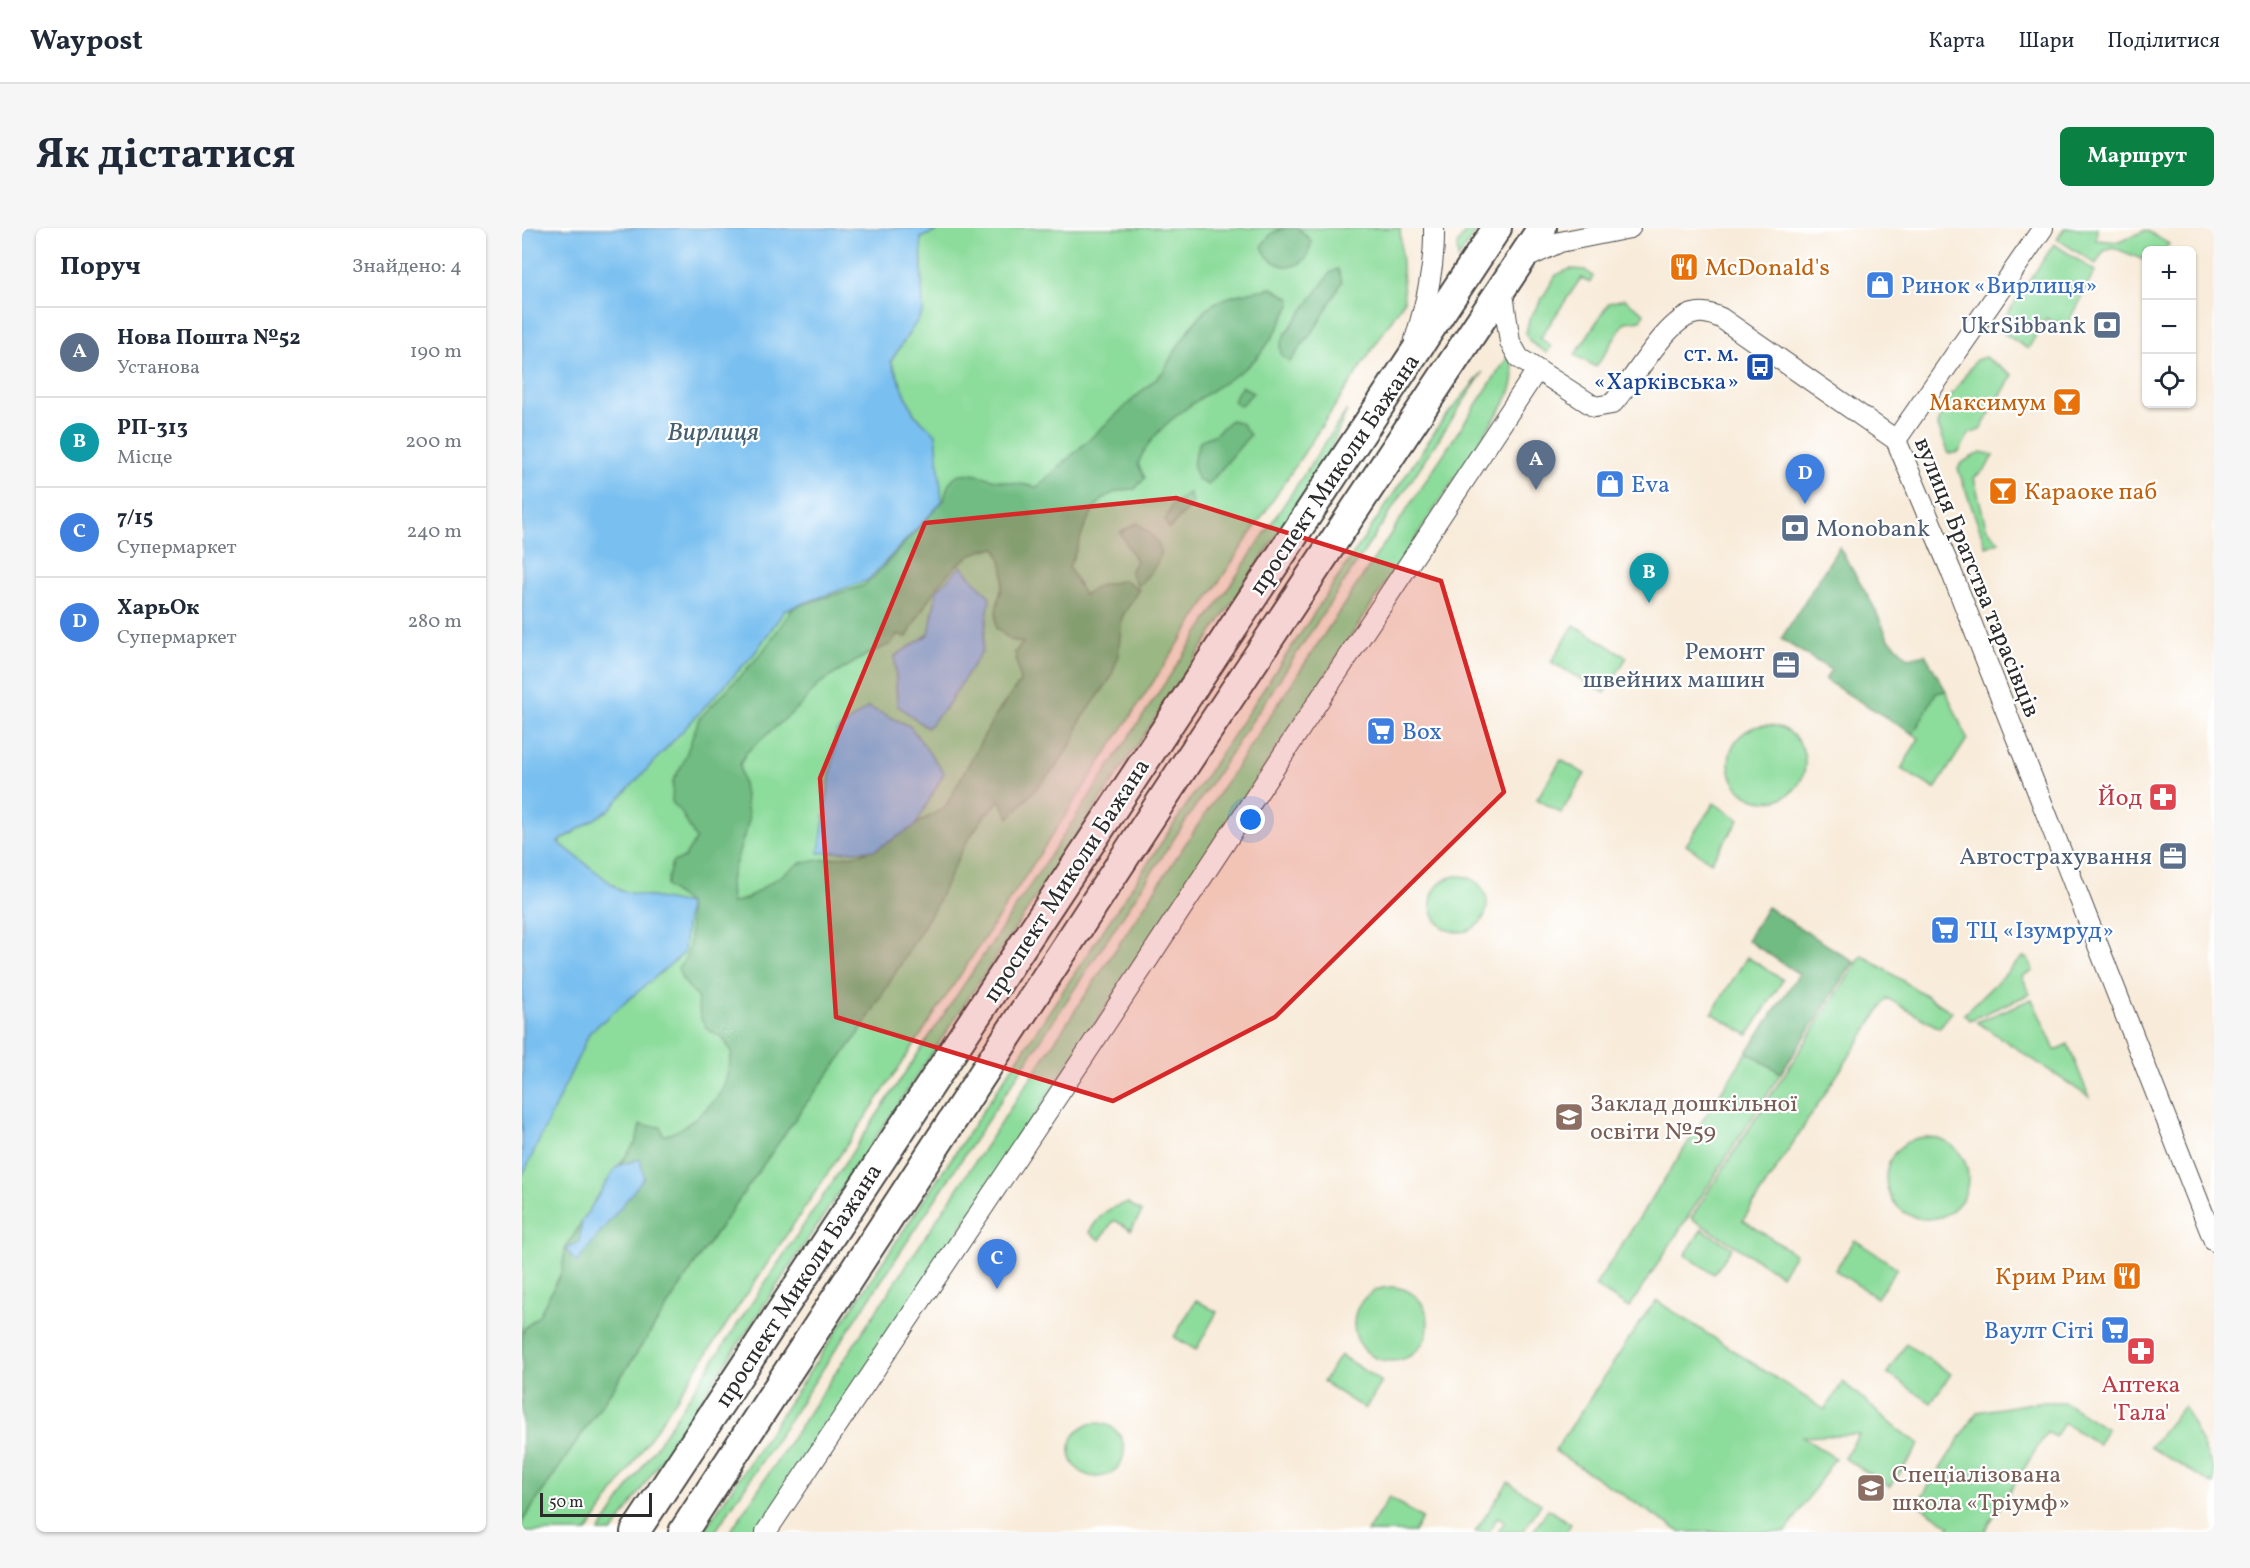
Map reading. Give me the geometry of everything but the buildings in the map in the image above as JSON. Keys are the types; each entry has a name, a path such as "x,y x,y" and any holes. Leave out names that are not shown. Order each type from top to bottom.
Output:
{"highway":[{"name":"проспект Миколи Бажана","path":"635,1532 1497,228"},
{"name":"проспект Миколи Бажана","path":"683,1532 1183,768 1542,228"}],"street":[{"path":"1407,363 1426,304 1432,266 1434,228"},
{"path":"1519,261 1560,242 1630,228"},
{"name":"вулиця Братства тарасівців","path":"1896,440 2043,228"},
{"name":"вулиця Братства тарасівців","path":"1502,287 1510,342 1519,358 1595,407 1612,404 1668,332 1682,318 1706,312 1729,323 1896,440 1951,571 2214,1241"},
{"path":"766,1532 1094,1041 1537,370"}],"highlighted area":[{"path":"1176,498 1441,581 1504,792 1275,1017 1113,1101 836,1017 820,778 925,523"}],"green space":[{"path":"936,228 1400,228 1404,301 920,1036 587,1532 522,1532 522,1091 621,891 597,873 570,860 558,842 573,833 926,426 914,414 891,361 913,327 922,266 921,238 935,232"},
{"path":"1284,228 1298,228 1312,242 1306,258 1292,266 1273,261 1268,257 1262,245 1272,233"},
{"path":"1468,228 1478,228 1458,259 1457,245"},
{"path":"2065,228 2097,228 2096,240 2119,242 2146,230 2169,244 2167,246 2142,246 2142,259 2112,247 2103,252 2096,264 2057,239"},
{"path":"2054,244 2095,271 2065,328 2046,318 2028,349 2003,333 2000,324"},
{"path":"1338,269 1342,282 1318,324 1290,362 1281,355 1280,346 1284,336 1331,272"},
{"path":"1570,269 1585,270 1593,276 1590,283 1581,278 1540,338 1551,346 1547,353 1530,342 1526,333 1529,320 1556,275"},
{"path":"1272,288 1291,299 1281,322 1265,348 1244,369 1170,421 1146,448 1138,464 1145,478 1135,489 1119,491 1107,496 1090,515 1069,567 1084,595 1098,586 1124,580 1139,589 1122,617 1118,656 1111,678 1079,723 1075,738 1056,767 1009,818 1000,800 985,815 964,846 934,909 858,1035 802,1109 698,1259 522,1522 522,1336 525,1328 539,1315 562,1271 565,1249 607,1182 636,1142 640,1125 661,1127 663,1135 679,1129 698,1116 714,1100 724,1085 732,1053 723,1038 707,1029 700,1016 697,997 682,979 678,968 689,947 688,904 666,886 672,862 684,858 696,839 681,812 672,802 673,781 683,763 699,719 761,654 794,607 863,586 874,577 944,500 954,477 965,473 1037,487 1163,372 1185,335 1207,309 1227,298","holes":["996,548 1001,561 1003,580 997,605 996,628 1011,640 1023,643 1015,652 1020,682 995,716 945,807 887,842 861,854 800,863 746,899 731,903 730,881 749,820 740,765 746,753 801,705 820,683 868,654 891,644 897,634 907,637 922,609 942,580 966,558 981,551"]},
{"path":"1624,299 1644,313 1641,320 1625,322 1596,367 1575,355 1609,303"},
{"path":"1509,355 1514,378 1506,401 760,1532 730,1532"},
{"path":"1985,357 2013,375 1980,430 1969,434 1959,452 1949,454 1938,426 1942,409 1976,360"},
{"path":"1483,372 715,1532 703,1532 1442,421"},
{"path":"1242,386 1253,393 1240,406 1234,402"},
{"path":"1347,410 1324,465 613,1532 599,1532"},
{"path":"1231,420 1241,423 1250,435 1208,485 1198,480 1194,464 1196,451 1201,440 1214,435"},
{"path":"1981,452 1994,455 1986,468 1974,478 1986,527 1999,542 1986,547 1958,469 1961,463"},
{"path":"1189,493 1193,504 1169,529 1165,521 1172,505"},
{"path":"1137,523 1155,539 1160,553 1154,568 1138,586 1130,572 1136,561 1120,532"},
{"path":"1839,547 1873,605 1888,638 1909,658 1925,654 1946,691 1936,693 1913,734 1825,680 1831,670 1781,639"},
{"path":"1574,625 1627,657 1605,693 1551,662"},
{"path":"1946,691 1967,739 1935,789 1901,769 1919,738 1913,734 1936,693"},
{"path":"1767,725 1782,728 1794,736 1802,748 1805,763 1802,778 1794,790 1782,798 1767,801 1752,798 1740,790 1732,778 1729,763 1732,748 1740,736 1752,728"},
{"path":"1561,760 1585,774 1561,813 1537,799"},
{"path":"1714,803 1739,820 1711,862 1686,845"},
{"path":"1454,876 1464,876 1479,884 1485,893 1487,904 1485,915 1479,924 1464,932 1454,932 1443,927 1436,920 1431,909 1431,899 1436,888 1443,881"},
{"path":"1767,907 1854,962 1781,1073 1747,1052 1799,974 1747,940"},
{"path":"1862,955 1952,1012 1939,1028 1887,998 1743,1220 1795,1254 1781,1275 1691,1218"},
{"path":"1747,957 1783,980 1748,1035 1712,1013"},
{"path":"2023,957 2028,958 2033,971 2022,976 2030,994 1970,1020 1964,1014"},
{"path":"2032,999 2055,1050 2068,1044 2089,1097 1977,1022"},
{"path":"1747,1052 1781,1073 1629,1308 1595,1286"},
{"path":"1927,1137 1943,1140 1956,1149 1965,1162 1968,1178 1965,1194 1956,1207 1943,1216 1927,1219 1911,1216 1898,1207 1889,1194 1886,1178 1889,1162 1898,1149 1911,1140"},
{"path":"1128,1203 1142,1212 1131,1230 1113,1221 1100,1240 1089,1232 1105,1213"},
{"path":"1702,1229 1732,1248 1714,1274 1685,1255"},
{"path":"1855,1240 1897,1268 1877,1298 1835,1270"},
{"path":"1391,1287 1405,1290 1417,1298 1425,1310 1428,1324 1425,1338 1417,1350 1405,1358 1391,1361 1377,1358 1365,1350 1357,1338 1354,1324 1357,1310 1365,1298 1377,1290"},
{"path":"1196,1300 1217,1312 1196,1350 1174,1337"},
{"path":"1657,1301 1825,1410 1843,1382 1900,1431 1920,1444 1890,1487 1844,1458 1859,1434 1802,1437 1835,1458 1786,1532 1680,1532 1555,1451 1647,1312"},
{"path":"1906,1344 1951,1374 1931,1403 1887,1373"},
{"path":"1340,1355 1382,1382 1365,1409 1323,1382"},
{"path":"2038,1402 2064,1402 2107,1429 2098,1444 2064,1423 2055,1437 2047,1432 1984,1532 1947,1532 1950,1526 1917,1504 1977,1412"},
{"path":"2184,1406 2214,1470 2214,1485 2150,1447"},
{"path":"1092,1423 1102,1423 1112,1427 1120,1435 1124,1450 1120,1465 1112,1473 1102,1477 1092,1477 1082,1473 1074,1465 1070,1455 1070,1445 1074,1435 1082,1427"},
{"path":"1508,1482 1541,1504 1523,1532 1498,1532 1505,1522 1498,1517 1488,1532 1475,1532"},
{"path":"1389,1497 1422,1518 1414,1532 1367,1532"},
{"path":"1548,1509 1571,1524 1566,1532 1533,1532"}],"water":[{"name":"Вирлиця","path":"522,228 943,228 921,238 923,312 891,361 914,414 936,434 942,502 868,580 785,610 754,654 609,810 558,842 621,891 688,904 684,953 590,1032 522,1177"},
{"path":"961,566 990,597 982,651 947,706 927,728 897,705 895,656 929,634 937,590"},
{"path":"868,707 910,726 944,773 915,826 875,850 819,853 837,731"},
{"path":"640,1159 644,1177 577,1263 565,1249 579,1242 582,1221 617,1166"}],"place":[{"name":"McDonald's","path":"1684,267"},
{"name":"Ринок «Вирлиця»","path":"1880,285"},
{"name":"UkrSibbank","path":"2107,325"},
{"name":"ст. м. «Харківська»","path":"1760,367"},
{"name":"Максимум","path":"2067,402"},
{"name":"Eva","path":"1610,484"},
{"name":"Нова Пошта №52","path":"1536,490"},
{"name":"Караоке паб","path":"2003,491"},
{"name":"ХарьОк","path":"1805,504"},
{"name":"Monobank","path":"1795,528"},
{"name":"РП-313","path":"1649,603"},
{"name":"Ремонт швейних машин","path":"1786,665"},
{"name":"Box","path":"1381,731"},
{"name":"Йод","path":"2163,797"},
{"name":"Автострахування","path":"2173,856"},
{"name":"ТЦ «Ізумруд»","path":"1945,930"},
{"name":"Заклад дошкільної освіти №59","path":"1569,1117"},
{"name":"Крим Рим","path":"2127,1276"},
{"name":"7/15","path":"997,1289"},
{"name":"Ваулт Сіті","path":"2115,1330"},
{"name":"Аптека 'Гала'","path":"2141,1351"},
{"name":"Спеціалізована школа «Тріумф»","path":"1871,1488"}]}
